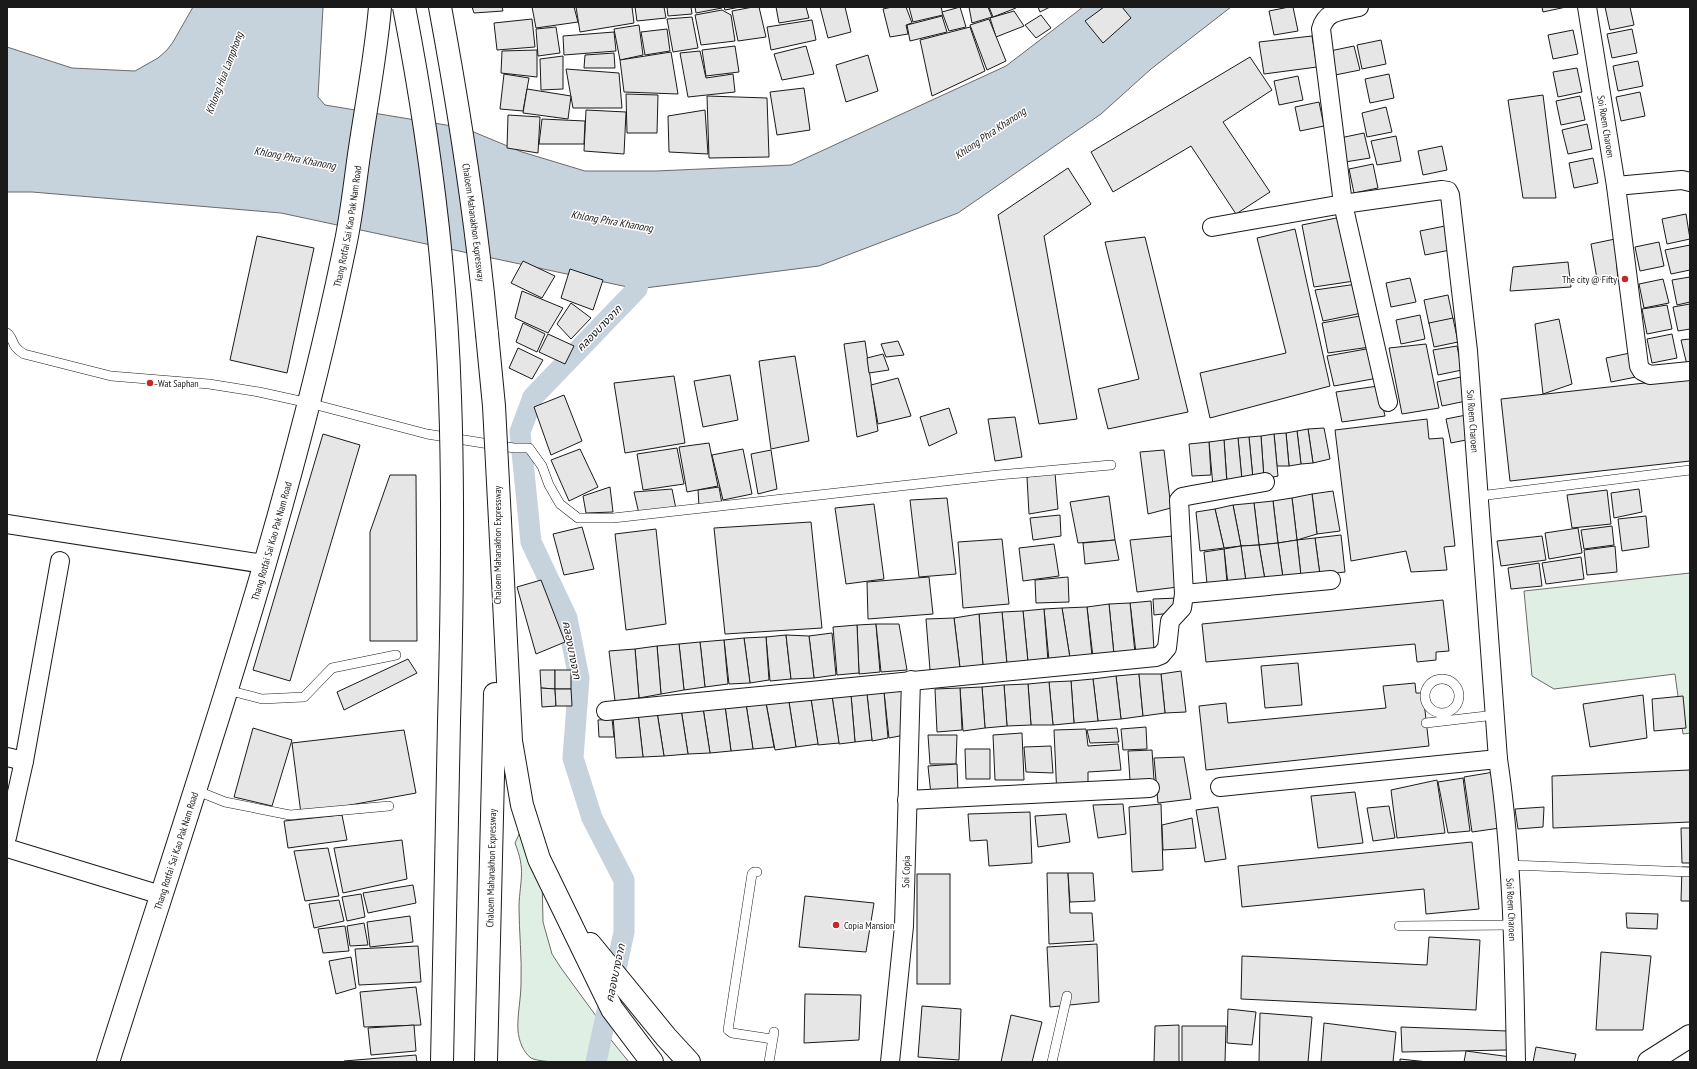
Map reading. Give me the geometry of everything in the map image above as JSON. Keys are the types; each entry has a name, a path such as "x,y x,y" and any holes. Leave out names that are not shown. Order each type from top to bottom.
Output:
{"main road":[{"name":"Thang Rotfai Sai Kao Pak Nam Road","path":"108,1062 227,690 309,403 346,244 380,7"},
{"path":"404,7 419,86 434,200 443,287 450,395 454,531 442,1062"},
{"name":"Chaloem Mahanakhon Expressway","path":"440,7 451,66 483,294 494,406 500,521 486,1062"},
{"path":"500,521 511,741 522,805 539,859 565,909 612,1009 652,1062"},
{"path":"565,909 627,990 689,1062"},
{"path":"1648,1062 1690,1036"}],"street":[{"path":"1359,7 1329,14 1323,21 1321,29 1343,204 1388,402"},
{"name":"Soi Roem Charoen","path":"1587,7 1616,186 1639,366 1642,371 1650,375 1690,371"},
{"path":"1616,186 1682,180 1690,182"},
{"name":"Soi Roem Charoen","path":"1343,204 1442,190 1448,191 1450,195 1468,351 1498,759 1506,810 1513,924 1516,1062"},
{"path":"1212,227 1343,204"},
{"path":"606,711 1156,657 1161,655 1167,648 1170,621 1182,608 1184,594 1179,500 1182,497 1265,482"},
{"path":"7,524 264,564"},
{"path":"7,837 24,762 60,561"},
{"path":"1184,594 1332,580"},
{"name":"Soi Copia","path":"890,1062 904,926 911,680"},
{"path":"7,757 24,762"},
{"path":"1220,787 1498,759"},
{"path":"907,800 1150,788"},
{"path":"7,848 161,895"}],"lane":[{"path":"7,333 10,335 14,346 24,354 111,376 209,384 259,392 309,403 427,434 514,448 529,448 542,466 549,485 560,504 578,518 613,518 990,475 1111,464"},
{"path":"1479,496 1690,470"},
{"path":"227,690 262,699 304,697 332,668 396,655"},
{"path":"1426,723 1438,717 1495,715"},
{"path":"195,790 225,802 290,815 389,806"},
{"path":"1509,865 1690,872"},
{"path":"757,872 753,872 752,874 728,1030 730,1032 773,1036 769,1062"},
{"path":"1399,926 1513,924"},
{"path":"1052,1062 1067,996"}],"green space":[{"path":"1690,573 1690,733 1683,734 1675,674 1554,689 1532,676 1524,591"},
{"path":"522,828 542,874 543,922 552,954 599,1020 607,1035 629,1062 593,1063 549,1062 538,1060 528,1056 520,1042 518,1025 521,983 519,906 522,875 515,843"}],"water":[{"path":"193,7 323,7 318,97 325,105 464,128 522,152 585,171 656,171 791,165 1006,66 1083,7 1231,7 1151,69 1101,114 958,213 819,266 637,289 281,213 32,192 7,192 7,47 72,68 135,71 158,58 167,50"}],"building":[{"path":"472,7 502,7 503,11 474,13"},
{"path":"532,7 574,7 578,22 536,28"},
{"path":"576,7 632,7 634,23 580,32"},
{"path":"635,7 664,7 666,18 637,21"},
{"path":"667,7 691,7 692,14 668,16"},
{"path":"695,7 722,7 722,8 696,13"},
{"path":"724,7 740,7 725,10"},
{"path":"759,7 766,37 738,41 732,11"},
{"path":"776,7 806,7 809,18 779,23"},
{"path":"820,7 845,7 851,32 828,38"},
{"path":"892,7 906,7 912,23 906,25 908,34 890,37 883,9"},
{"path":"909,7 941,7 943,15 913,22"},
{"path":"960,7 966,27 949,31 942,12"},
{"path":"969,7 988,7 992,17 972,23"},
{"path":"989,7 1016,7 1016,8 993,17"},
{"path":"1038,7 1050,7 1040,12"},
{"path":"1104,7 1122,7 1131,18 1103,43 1085,21"},
{"path":"1293,7 1298,31 1274,35 1269,11"},
{"path":"1542,7 1566,7 1543,12"},
{"path":"1605,7 1630,7 1634,25 1610,30"},
{"path":"722,10 731,15 735,41 701,45 695,15"},
{"path":"1014,11 1024,26 996,37 990,18"},
{"path":"1041,15 1051,28 1036,38 1025,25"},
{"path":"942,16 947,32 910,41 907,25"},
{"path":"692,17 698,48 673,52 667,19"},
{"path":"532,19 535,47 497,50 494,23"},
{"path":"989,19 1006,61 987,70 970,25"},
{"path":"812,20 816,40 771,50 767,27"},
{"path":"639,25 643,55 620,60 614,29"},
{"path":"556,27 560,53 538,56 536,29"},
{"path":"970,27 985,71 932,96 920,40"},
{"path":"667,29 670,51 645,55 641,32"},
{"path":"1632,29 1637,53 1612,58 1607,34"},
{"path":"1573,30 1578,54 1553,59 1548,35"},
{"path":"614,32 616,51 564,55 563,36"},
{"path":"1312,36 1317,67 1264,74 1259,42"},
{"path":"1381,40 1386,64 1362,69 1357,45"},
{"path":"735,46 739,72 706,76 702,50"},
{"path":"806,46 814,74 782,80 774,54"},
{"path":"1354,46 1360,70 1335,75 1330,51"},
{"path":"537,50 537,77 501,73 502,51"},
{"path":"700,51 706,78 733,74 735,92 688,97 680,53"},
{"path":"671,52 678,94 624,92 620,60"},
{"path":"614,53 615,68 584,68 585,55"},
{"path":"868,55 878,91 846,102 836,65"},
{"path":"563,56 563,89 541,90 540,59"},
{"path":"1250,57 1272,90 1223,122 1270,192 1236,214 1191,146 1113,192 1091,152"},
{"path":"1638,61 1643,86 1618,91 1613,66"},
{"path":"1577,68 1582,92 1558,97 1553,72"},
{"path":"566,69 619,73 622,108 573,108"},
{"path":"504,74 529,78 523,111 500,109"},
{"path":"1389,74 1394,98 1370,103 1365,79"},
{"path":"1298,76 1303,100 1279,105 1274,81"},
{"path":"804,88 810,130 777,135 770,92"},
{"path":"527,89 571,96 568,119 523,113"},
{"path":"1640,92 1645,116 1621,121 1616,97"},
{"path":"626,94 658,95 657,133 627,133"},
{"path":"1543,95 1556,198 1523,198 1508,100"},
{"path":"707,96 767,98 769,157 709,158"},
{"path":"1580,96 1585,120 1561,125 1556,101"},
{"path":"1319,102 1324,126 1300,131 1295,107"},
{"path":"1386,107 1392,132 1367,137 1362,113"},
{"path":"586,110 626,112 624,154 584,151"},
{"path":"705,110 708,154 669,152 668,116"},
{"path":"508,115 540,117 538,153 507,148"},
{"path":"542,119 585,121 584,144 539,144"},
{"path":"1587,124 1592,149 1568,154 1562,130"},
{"path":"1364,133 1370,158 1345,162 1340,138"},
{"path":"1396,136 1401,161 1377,165 1371,141"},
{"path":"1442,146 1447,170 1423,175 1418,151"},
{"path":"1593,158 1598,183 1574,188 1569,163"},
{"path":"1373,164 1378,188 1354,193 1349,169"},
{"path":"1068,168 1091,204 1044,236 1077,419 1039,424 998,215"},
{"path":"1686,214 1690,239 1667,244 1662,219"},
{"path":"1351,215 1361,280 1314,287 1302,225"},
{"path":"1445,226 1450,250 1425,255 1420,231"},
{"path":"1295,229 1330,386 1210,418 1200,373 1286,353 1257,238"},
{"path":"257,236 314,248 287,373 230,360"},
{"path":"1145,237 1188,412 1108,429 1098,389 1139,379 1105,242"},
{"path":"1615,239 1618,281 1597,279 1591,244"},
{"path":"1659,242 1664,266 1640,271 1635,247"},
{"path":"1690,245 1690,270 1671,274 1665,250"},
{"path":"523,261 555,276 542,298 511,283"},
{"path":"1568,262 1571,287 1510,291 1513,267"},
{"path":"570,269 603,280 593,310 561,298"},
{"path":"1690,277 1690,302 1677,305 1672,280"},
{"path":"1410,278 1416,302 1391,307 1386,283"},
{"path":"1663,279 1669,303 1644,308 1639,284"},
{"path":"1357,284 1362,313 1323,321 1315,290"},
{"path":"522,291 563,308 548,333 515,318"},
{"path":"1448,295 1453,319 1429,324 1424,300"},
{"path":"571,303 591,318 571,339 557,324"},
{"path":"1690,304 1690,329 1678,331 1673,307"},
{"path":"1667,305 1672,329 1647,334 1642,309"},
{"path":"1365,315 1370,347 1328,353 1322,323"},
{"path":"1420,315 1425,339 1401,344 1396,320"},
{"path":"1453,318 1458,342 1434,347 1429,323"},
{"path":"1559,319 1572,384 1543,394 1535,324"},
{"path":"523,323 545,334 537,352 516,342"},
{"path":"548,334 574,346 565,364 539,352"},
{"path":"1672,334 1677,358 1652,363 1647,339"},
{"path":"1690,339 1690,364 1687,365 1681,340"},
{"path":"865,341 878,431 857,437 844,344"},
{"path":"898,341 904,355 886,357 881,344"},
{"path":"1426,344 1439,408 1402,414 1389,348"},
{"path":"1457,346 1462,370 1438,375 1433,350"},
{"path":"518,348 543,360 532,379 509,368"},
{"path":"1372,348 1378,378 1334,386 1327,356"},
{"path":"1630,353 1636,377 1611,382 1606,358"},
{"path":"883,354 889,370 869,373 867,358"},
{"path":"795,356 809,441 771,449 759,361"},
{"path":"730,375 738,420 703,427 694,381"},
{"path":"674,376 685,443 625,453 614,383"},
{"path":"1461,377 1466,401 1442,406 1437,382"},
{"path":"898,378 911,416 878,424 871,385"},
{"path":"1690,378 1690,461 1510,481 1501,399"},
{"path":"1378,386 1385,416 1342,422 1336,392"},
{"path":"564,395 582,441 551,455 534,407"},
{"path":"949,408 957,433 929,446 920,417"},
{"path":"1471,414 1476,438 1451,443 1446,419"},
{"path":"1015,417 1022,457 995,461 988,419"},
{"path":"1427,419 1429,439 1443,438 1455,546 1444,547 1447,570 1411,572 1406,551 1351,561 1335,430"},
{"path":"1324,428 1330,459 1313,463 1308,429"},
{"path":"1308,429 1313,463 1301,464 1297,431"},
{"path":"1297,431 1301,464 1289,466 1286,433"},
{"path":"1286,433 1289,466 1277,466 1274,434"},
{"path":"323,434 360,445 290,681 253,670"},
{"path":"1274,434 1278,476 1264,479 1261,436"},
{"path":"1261,436 1264,479 1253,479 1249,437"},
{"path":"1249,437 1253,479 1242,480 1238,438"},
{"path":"1238,438 1242,480 1227,482 1224,440"},
{"path":"1224,440 1227,484 1213,486 1209,442"},
{"path":"1209,442 1211,475 1192,476 1189,444"},
{"path":"709,443 718,486 687,492 679,447"},
{"path":"677,448 684,484 643,490 637,454"},
{"path":"580,449 598,487 569,501 551,460"},
{"path":"743,449 752,494 723,500 712,455"},
{"path":"771,450 777,489 758,494 751,454"},
{"path":"1164,450 1171,508 1148,514 1140,452"},
{"path":"1055,473 1058,509 1029,514 1027,477"},
{"path":"390,475 416,475 417,641 370,641 370,532"},
{"path":"610,487 613,512 586,513 583,496"},
{"path":"719,487 722,504 699,507 698,490"},
{"path":"672,489 676,509 639,514 634,492"},
{"path":"1639,489 1642,512 1614,518 1611,493"},
{"path":"1607,490 1611,524 1572,528 1567,495"},
{"path":"1333,491 1340,531 1317,534 1312,494"},
{"path":"1312,494 1317,534 1297,540 1292,498"},
{"path":"1109,496 1115,540 1078,543 1070,502"},
{"path":"947,498 956,574 919,577 910,500"},
{"path":"1292,498 1297,540 1278,543 1273,501"},
{"path":"1273,501 1278,543 1259,545 1254,503"},
{"path":"1254,503 1259,545 1241,546 1233,505"},
{"path":"874,504 884,579 846,584 835,508"},
{"path":"1233,505 1241,546 1224,548 1215,509"},
{"path":"1215,509 1224,548 1200,551 1196,512"},
{"path":"1060,515 1061,536 1033,540 1030,518"},
{"path":"1646,516 1649,547 1622,551 1618,519"},
{"path":"811,522 822,628 725,634 714,528"},
{"path":"1612,526 1614,545 1584,549 1581,530"},
{"path":"582,527 594,569 564,575 553,534"},
{"path":"1578,528 1582,553 1549,559 1545,533"},
{"path":"656,529 666,624 626,630 615,534"},
{"path":"1341,535 1345,572 1320,575 1315,538"},
{"path":"1173,536 1178,587 1137,592 1130,540"},
{"path":"1542,536 1546,560 1501,566 1497,541"},
{"path":"1315,538 1320,575 1301,576 1297,540"},
{"path":"1002,539 1009,604 963,608 958,542"},
{"path":"1115,540 1119,560 1085,564 1083,543"},
{"path":"1297,540 1301,576 1283,578 1278,543"},
{"path":"1278,543 1283,578 1265,580 1259,545"},
{"path":"1054,544 1059,576 1023,581 1019,548"},
{"path":"1259,545 1265,580 1246,582 1241,546"},
{"path":"1241,546 1246,582 1228,584 1224,549"},
{"path":"1615,546 1617,572 1587,575 1584,550"},
{"path":"1224,549 1227,582 1207,584 1204,552"},
{"path":"1581,557 1584,579 1546,584 1542,563"},
{"path":"1539,563 1542,586 1511,589 1508,568"},
{"path":"929,577 933,614 868,619 867,582"},
{"path":"1068,577 1069,602 1036,603 1035,580"},
{"path":"541,580 565,642 536,654 517,587"},
{"path":"1178,598 1180,612 1154,615 1153,599"},
{"path":"1443,600 1449,651 1436,652 1436,660 1417,662 1415,644 1206,662 1202,624"},
{"path":"1151,601 1154,650 1136,653 1130,603"},
{"path":"1130,603 1135,653 1114,655 1109,604"},
{"path":"1109,604 1114,655 1093,657 1087,607"},
{"path":"1087,607 1092,656 1070,658 1062,608"},
{"path":"1062,608 1070,658 1049,660 1044,609"},
{"path":"1044,609 1048,661 1028,662 1023,611"},
{"path":"1023,611 1028,662 1007,664 1002,612"},
{"path":"1002,612 1007,664 983,666 979,614"},
{"path":"979,614 983,666 960,668 954,618"},
{"path":"954,618 960,668 930,670 926,619"},
{"path":"876,624 880,672 859,674 857,625"},
{"path":"876,624 899,624 907,670 881,672"},
{"path":"857,625 859,673 837,675 833,627"},
{"path":"832,633 836,675 814,678 809,636"},
{"path":"786,635 791,679 770,681 766,637"},
{"path":"786,635 809,636 814,678 791,679"},
{"path":"766,637 769,680 750,683 744,638"},
{"path":"744,638 750,683 729,684 724,640"},
{"path":"724,640 728,684 705,687 700,642"},
{"path":"700,642 705,687 684,690 679,644"},
{"path":"679,644 684,690 661,694 657,646"},
{"path":"657,646 661,694 639,698 635,649"},
{"path":"635,649 639,698 615,701 609,651"},
{"path":"408,659 417,673 344,710 337,692"},
{"path":"1298,663 1302,705 1265,708 1261,666"},
{"path":"540,670 555,670 555,689 541,688"},
{"path":"555,670 571,670 571,689 555,689"},
{"path":"1181,671 1186,712 1165,713 1161,674"},
{"path":"1139,674 1143,716 1121,719 1116,676"},
{"path":"1139,674 1161,674 1165,713 1143,716"},
{"path":"1116,676 1121,719 1098,721 1093,679"},
{"path":"1093,679 1098,721 1074,723 1071,681"},
{"path":"1071,681 1074,723 1053,725 1049,682"},
{"path":"1049,682 1053,725 1031,725 1028,684"},
{"path":"1415,683 1416,693 1423,693 1429,746 1206,770 1199,706 1226,703 1228,723 1386,708 1383,686"},
{"path":"1028,684 1031,725 1007,726 1004,685"},
{"path":"1004,685 1007,726 985,728 982,687"},
{"path":"982,687 985,728 963,731 960,688"},
{"path":"541,688 555,689 556,706 542,707"},
{"path":"960,688 962,730 937,732 935,689"},
{"path":"555,689 571,689 572,706 556,706"},
{"path":"904,690 905,735 889,738 884,692"},
{"path":"884,692 888,738 872,741 867,694"},
{"path":"867,694 872,740 855,742 851,695"},
{"path":"851,695 855,742 839,744 832,696"},
{"path":"1643,695 1647,738 1590,747 1583,704"},
{"path":"832,696 839,743 818,745 811,699"},
{"path":"1683,696 1686,728 1654,731 1652,699"},
{"path":"811,699 818,744 796,747 789,702"},
{"path":"789,702 796,747 775,750 766,703"},
{"path":"766,703 774,747 753,749 746,704"},
{"path":"746,704 753,749 731,751 725,706"},
{"path":"725,706 731,751 710,753 703,708"},
{"path":"703,708 710,753 688,754 681,709"},
{"path":"681,709 688,754 664,756 657,712"},
{"path":"657,712 664,756 643,757 638,713"},
{"path":"638,713 643,757 616,758 613,716"},
{"path":"612,719 614,737 599,737 598,720"},
{"path":"1146,727 1147,749 1123,750 1121,729"},
{"path":"253,728 292,740 272,806 234,797"},
{"path":"1117,728 1119,742 1090,743 1087,730"},
{"path":"1086,729 1088,746 1118,744 1121,770 1088,772 1088,795 1057,797 1054,730"},
{"path":"404,730 416,793 301,814 292,743"},
{"path":"1022,733 1024,780 995,780 993,735"},
{"path":"928,735 957,735 956,764 930,764"},
{"path":"1051,746 1053,773 1026,772 1024,747"},
{"path":"965,749 990,749 990,779 966,779"},
{"path":"1152,750 1154,780 1130,780 1128,751"},
{"path":"1184,757 1191,799 1158,803 1154,758"},
{"path":"957,764 958,793 931,795 928,766"},
{"path":"1690,770 1690,822 1553,828 1552,776"},
{"path":"1494,772 1500,828 1472,832 1464,777"},
{"path":"1463,778 1470,831 1448,833 1438,782"},
{"path":"1437,780 1445,833 1397,838 1391,790"},
{"path":"1355,792 1363,843 1318,848 1311,796"},
{"path":"1123,804 1126,834 1098,838 1093,805"},
{"path":"1161,804 1163,870 1132,872 1129,807"},
{"path":"1389,806 1395,838 1373,841 1367,808"},
{"path":"1218,807 1226,859 1205,862 1196,810"},
{"path":"1544,807 1543,827 1518,829 1515,809"},
{"path":"1030,812 1032,863 989,866 987,840 970,841 968,814"},
{"path":"1066,814 1070,842 1038,847 1035,816"},
{"path":"342,815 347,840 288,848 284,821"},
{"path":"1192,818 1196,848 1163,850 1162,825"},
{"path":"1681,828 1690,828 1690,863 1682,863"},
{"path":"402,840 407,879 343,893 334,848"},
{"path":"1472,842 1479,909 1426,914 1424,889 1242,907 1238,866"},
{"path":"328,848 339,896 305,901 294,851"},
{"path":"1682,867 1690,867 1690,901 1681,901"},
{"path":"1047,873 1068,873 1070,913 1092,913 1094,941 1049,944"},
{"path":"1068,873 1093,873 1095,901 1070,902"},
{"path":"917,874 950,874 950,984 917,984"},
{"path":"413,885 416,903 368,913 363,893"},
{"path":"361,894 365,917 347,921 342,897"},
{"name":"Copia Mansion","path":"805,896 874,903 866,952 799,947"},
{"path":"339,900 344,921 314,928 309,904"},
{"path":"1626,913 1658,914 1657,929 1627,928"},
{"path":"410,916 413,942 370,947 367,922"},
{"path":"364,923 368,945 350,946 347,926"},
{"path":"345,926 349,951 323,953 318,929"},
{"path":"1429,937 1480,940 1476,1010 1241,999 1242,956 1427,965"},
{"path":"1097,944 1099,1002 1050,1007 1047,947"},
{"path":"418,946 421,982 359,985 355,949"},
{"path":"1601,952 1651,956 1643,1030 1596,1030"},
{"path":"351,957 356,988 336,994 329,961"},
{"path":"416,987 421,1025 364,1027 360,992"},
{"path":"805,994 861,995 859,1040 804,1043"},
{"path":"922,1006 961,1009 959,1060 918,1057"},
{"path":"1228,1009 1256,1012 1252,1045 1227,1043"},
{"path":"1260,1013 1312,1017 1308,1062 1259,1062"},
{"path":"1011,1015 1042,1022 1032,1062 1001,1062"},
{"path":"1324,1023 1396,1032 1393,1062 1321,1062"},
{"path":"414,1025 416,1051 371,1055 368,1028"},
{"path":"1179,1025 1179,1062 1154,1062 1155,1026"},
{"path":"1182,1026 1226,1026 1225,1062 1182,1062"},
{"path":"1401,1027 1507,1031 1507,1050 1402,1052"},
{"path":"1536,1047 1576,1054 1574,1062 1533,1062"},
{"path":"1466,1051 1511,1057 1510,1062 1464,1062"},
{"path":"416,1055 417,1062 344,1062 344,1061"},
{"path":"1400,1059 1428,1062 1400,1062"}],"waterway":[{"name":"คลองบางจาก","path":"596,1062 624,932 624,880 592,818 573,758 579,678 567,618 531,542 520,432 533,397 637,289 643,261"}],"place":[{"name":"The city @ Fifty","path":"1625,279"},
{"name":"Wat Saphan","path":"150,383"},
{"name":"Copia Mansion","path":"836,925"}],"water label":[{"name":"Khlong Hua Lamphong","path":"224,73"},
{"name":"Khlong Phra Khanong","path":"990,133"},
{"name":"Khlong Phra Khanong","path":"295,158"},
{"name":"Khlong Phra Khanong","path":"612,221"}]}
